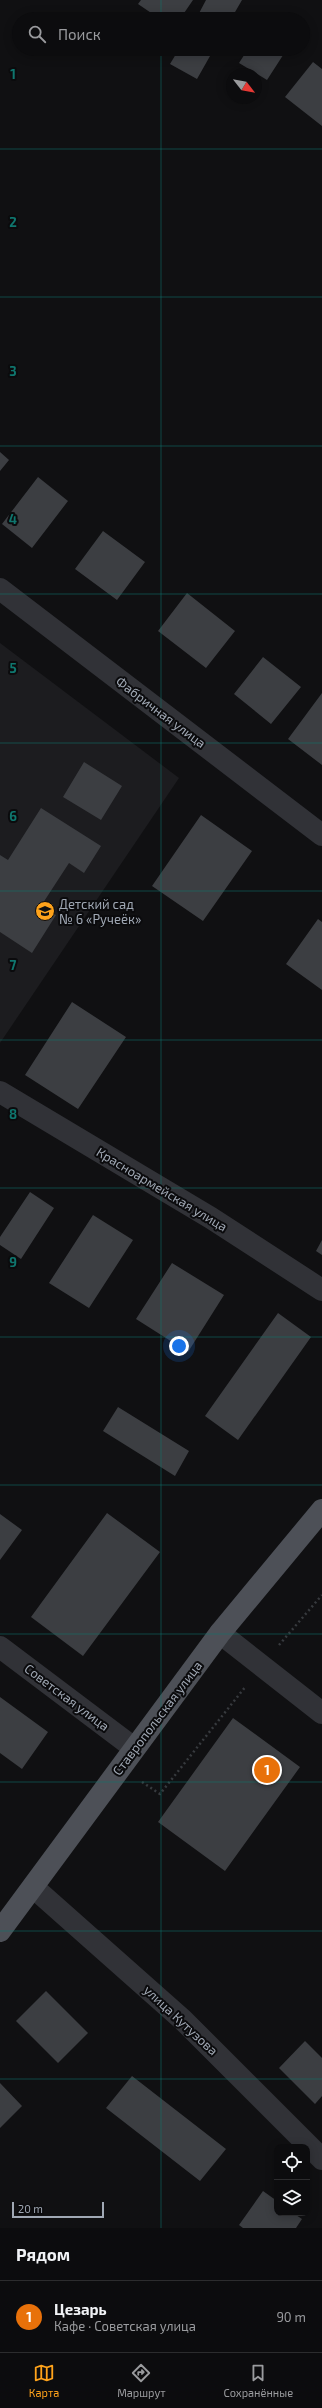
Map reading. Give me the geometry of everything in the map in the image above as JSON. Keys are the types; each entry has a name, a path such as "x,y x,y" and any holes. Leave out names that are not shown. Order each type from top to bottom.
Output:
{"main road":[{"name":"Ставропольская улица","path":"0,1931 220,1633 322,1510"}],"street":[{"name":"Фабричная улица","path":"0,589 322,835"},
{"name":"Красноармейская улица","path":"0,1092 211,1218 322,1290"},
{"path":"220,1633 322,1713"},
{"name":"Советская улица","path":"0,1646 134,1748"},
{"name":"улица Кутузова","path":"33,1888 183,2020 322,2159"}],"path":[{"path":"120,1768 160,1794 262,1666 322,1595"}],"shaded area":[{"name":"Детский сад № 6 «Ручеёк»","path":"0,643 179,778 0,1043"}],"building":[{"path":"141,0 193,0 185,12 150,12 138,4"},
{"path":"206,0 242,0 235,12 200,12"},
{"path":"175,56 210,56 197,79 170,64"},
{"path":"244,56 282,56 267,80 262,77 262,68 247,68 239,63"},
{"path":"313,62 322,69 322,126 285,97"},
{"path":"0,452 9,460 0,471"},
{"path":"38,477 68,501 32,548 2,524"},
{"path":"103,531 145,562 117,600 75,569"},
{"path":"187,593 235,631 206,668 158,631"},
{"path":"263,657 301,687 271,724 234,694"},
{"path":"322,693 322,765 288,739"},
{"path":"84,762 122,786 101,820 63,797"},
{"path":"41,808 101,846 84,873 69,863 41,906 56,915 32,953 0,932 0,855 8,860"},
{"path":"201,815 252,851 203,921 152,886"},
{"path":"318,919 322,922 322,990 286,964"},
{"path":"72,1002 126,1037 78,1109 25,1075"},
{"path":"30,1192 54,1208 21,1259 0,1245 0,1237"},
{"path":"93,1215 133,1240 89,1308 49,1283"},
{"path":"322,1240 322,1255 316,1251"},
{"path":"172,1263 224,1295 188,1352 136,1319"},
{"path":"278,1313 311,1337 238,1440 205,1416"},
{"path":"118,1407 189,1451 175,1476 103,1431"},
{"path":"107,1513 160,1552 83,1656 31,1617"},
{"path":"0,1514 22,1530 0,1560"},
{"path":"0,1697 48,1732 22,1769 0,1753"},
{"path":"233,1718 300,1767 225,1871 158,1822"},
{"path":"46,1991 88,2033 58,2063 16,2021"},
{"path":"305,2041 322,2058 322,2096 315,2104 279,2068"},
{"path":"132,2076 226,2149 200,2181 106,2108"},
{"path":"0,2083 22,2106 0,2128"},
{"path":"263,2191 274,2199 274,2216 298,2216 302,2219 296,2228 243,2228 239,2225"}],"place":[{"name":"Детский сад № 6 «Ручеёк»","path":"45,911"},
{"name":"Цезарь","path":"267,1770"}]}
